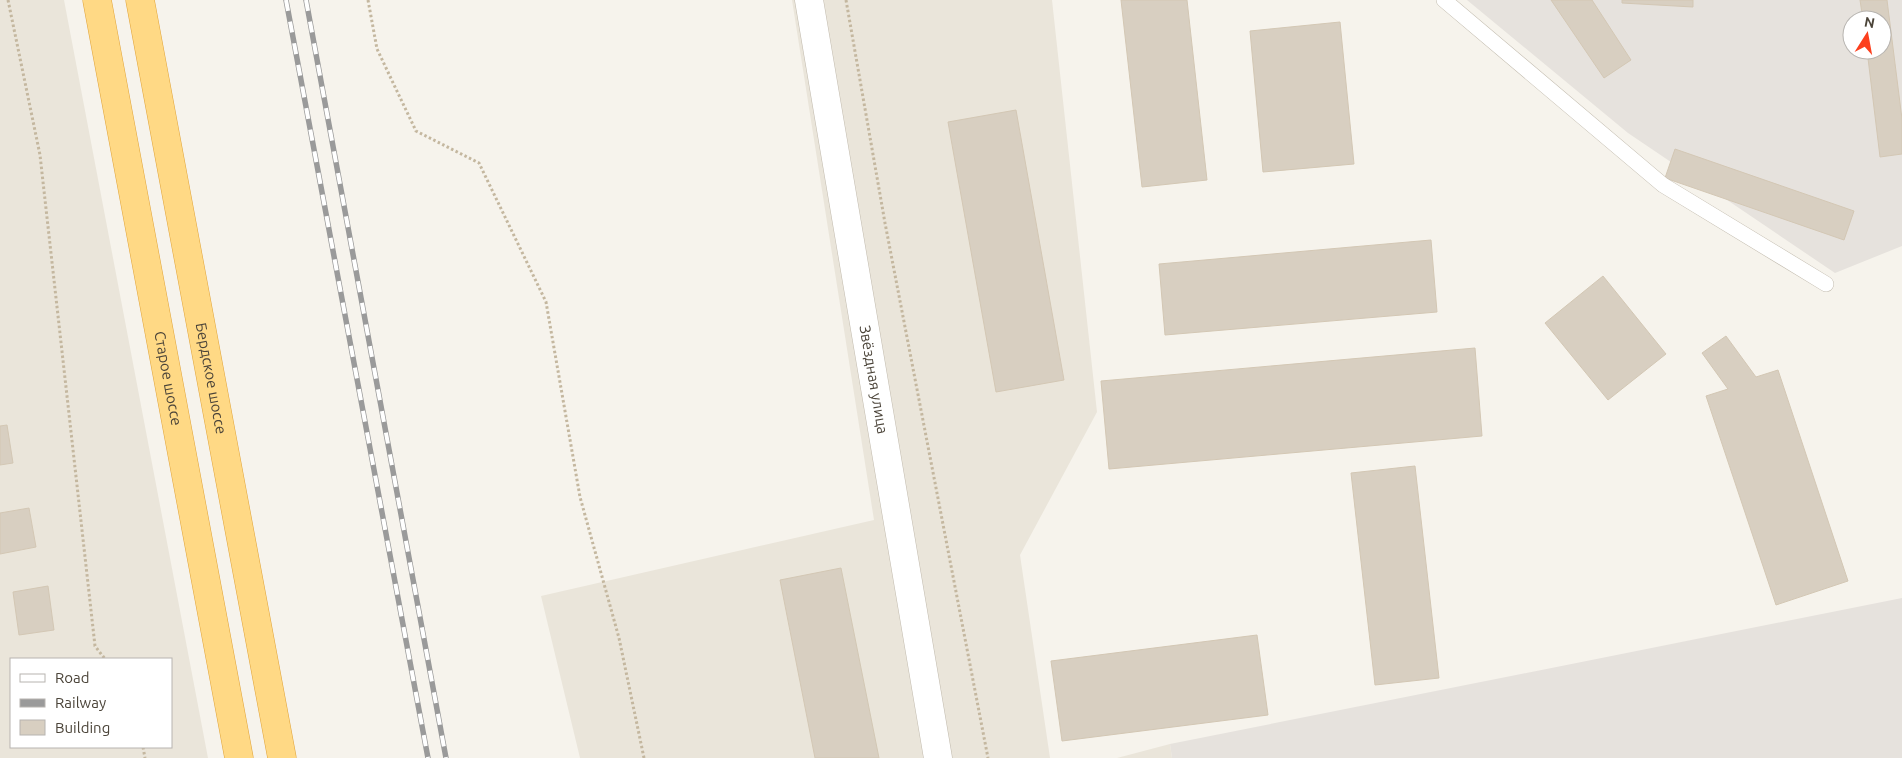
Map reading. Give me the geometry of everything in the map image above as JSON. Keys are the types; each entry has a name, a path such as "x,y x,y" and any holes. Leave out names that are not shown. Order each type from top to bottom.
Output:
{"highway":[{"name":"Старое шоссе","path":"97,0 239,758"},
{"name":"Бердское шоссе","path":"140,0 282,758"}],"street":[{"name":"Звёздная улица","path":"809,0 938,758"}],"lane":[{"path":"1444,0 1663,185 1826,284"}],"path":[{"path":"8,0 40,155 95,646 104,658"},
{"path":"368,0 377,49 416,131 479,163 546,302 580,497 619,638 644,758"},
{"path":"846,0 885,223 988,758"}],"shaded area":[{"path":"0,0 64,0 208,758 0,758"},
{"path":"792,0 1052,0 1097,412 1020,555 1050,758 580,758 541,596 874,520"},
{"path":"1467,0 1902,0 1902,246 1835,273 1628,133"},
{"path":"1902,598 1902,758 1172,758 1170,744"},
{"path":"1170,744 1172,758 1117,758"}],"building":[{"path":"1121,0 1187,0 1207,180 1142,187"},
{"path":"1551,0 1592,0 1631,60 1604,78"},
{"path":"1622,0 1693,0 1693,7 1622,3"},
{"path":"1860,0 1887,0 1888,10 1862,10"},
{"path":"1340,22 1354,164 1263,172 1250,31"},
{"path":"1892,40 1902,119 1902,154 1880,157 1868,60 1892,60"},
{"path":"1016,110 1064,380 996,392 948,122"},
{"path":"1675,149 1854,211 1844,240 1665,178"},
{"path":"1431,240 1437,312 1165,335 1159,264"},
{"path":"1603,276 1666,354 1608,400 1545,323"},
{"path":"1726,336 1756,377 1778,370 1848,581 1776,605 1706,396 1728,389 1702,353"},
{"path":"1475,348 1482,436 1109,469 1101,381"},
{"path":"7,425 13,463 0,465 0,426"},
{"path":"1415,466 1439,678 1375,685 1351,473"},
{"path":"29,508 36,547 0,554 0,513"},
{"path":"841,568 879,758 815,758 780,580"},
{"path":"48,586 54,630 19,635 13,592"},
{"path":"1257,635 1268,715 1062,741 1051,661"}],"railway":[{"path":"286,0 428,758"},
{"path":"306,0 446,758"}]}
